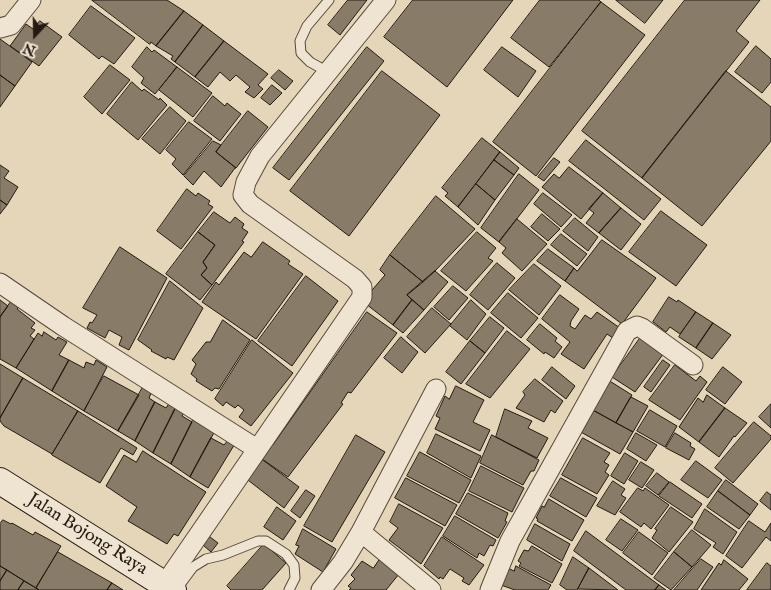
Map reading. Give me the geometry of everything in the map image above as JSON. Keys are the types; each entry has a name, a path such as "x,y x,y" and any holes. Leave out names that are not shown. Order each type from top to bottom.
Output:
{"street":[{"path":"0,28 10,25 31,0"},
{"path":"171,588 257,449 362,297 362,288 355,279 250,204 243,195 246,182 260,156 386,0"},
{"path":"0,283 63,326 257,449"},
{"path":"490,590 510,541 628,331 637,326 642,328 693,365"},
{"path":"321,590 343,562 361,532 436,389"},
{"name":"Jalan Bojong Raya","path":"0,481 171,588"},
{"path":"361,532 431,590"}],"lane":[{"path":"328,72 310,62 301,53 300,41 307,26 329,0"},
{"path":"171,588 206,559 223,555 258,541 266,541 286,554 294,565 295,578 289,590"}],"building":[{"path":"92,0 167,0 184,11 156,46 151,42 150,44"},
{"path":"348,0 367,0 340,35 328,25"},
{"path":"413,0 513,0 447,87 384,37"},
{"path":"540,0 599,0 601,2 549,67 511,38"},
{"path":"616,0 663,0 645,23"},
{"path":"685,0 760,0 736,31 749,42 642,178 582,131"},
{"path":"601,2 645,35 536,176 493,142"},
{"path":"91,6 135,38 114,64 102,56 99,59 69,35"},
{"path":"184,11 203,25 175,62 171,59 173,56 156,46"},
{"path":"40,21 62,37 39,66 10,46 26,24 33,29"},
{"path":"203,25 224,41 195,77 175,62"},
{"path":"0,39 32,62 15,86 0,75"},
{"path":"224,41 268,74 258,85 263,89 254,98 245,92 250,87 236,75 230,81 220,72 208,87 195,77"},
{"path":"756,46 771,59 771,82 762,93 735,72"},
{"path":"147,47 177,67 155,94 141,83 144,78 132,67"},
{"path":"367,47 384,61 289,180 273,168"},
{"path":"502,47 536,71 518,97 484,70"},
{"path":"110,65 130,80 102,114 84,97"},
{"path":"177,67 212,93 193,117 159,90"},
{"path":"279,70 293,81 285,90 271,78"},
{"path":"382,71 440,115 349,236 290,191"},
{"path":"726,71 771,107 771,141 702,226 642,178"},
{"path":"0,75 15,86 0,107"},
{"path":"132,82 142,91 144,89 159,100 160,98 167,105 138,140 107,114"},
{"path":"272,85 282,93 270,105 261,98"},
{"path":"213,96 225,106 227,103 241,114 220,141 194,121"},
{"path":"170,107 186,121 160,154 142,139"},
{"path":"248,111 268,127 236,168 216,152"},
{"path":"189,122 212,139 183,175 172,164 176,159 166,150"},
{"path":"482,138 500,152 458,207 445,196 448,193 442,188"},
{"path":"586,140 661,199 644,220 569,161"},
{"path":"213,141 221,145 216,152 236,168 221,187 204,171 193,185 184,176"},
{"path":"500,152 519,168 514,175 494,160"},
{"path":"554,158 560,162 544,181 538,177"},
{"path":"494,160 514,175 495,200 476,184"},
{"path":"0,165 9,171 4,178 18,187 7,205 0,200"},
{"path":"569,167 603,193 581,219 542,187 554,174 559,178"},
{"path":"519,174 539,190 499,242 481,228"},
{"path":"476,184 495,200 478,225 458,207"},
{"path":"187,189 196,196 198,193 210,201 208,204 213,207 181,249 157,231"},
{"path":"543,193 572,215 561,227 534,204"},
{"path":"603,193 621,208 599,233 586,223 594,213 589,209"},
{"path":"436,196 475,229 423,282 390,255"},
{"path":"0,200 7,205 0,214"},
{"path":"621,208 641,224 621,250 599,233"},
{"path":"661,211 707,245 676,286 629,252"},
{"path":"214,212 230,223 235,217 244,224 242,228 248,232 242,241 244,242 212,285 201,275 207,268 203,262 215,245 198,232"},
{"path":"542,214 560,229 548,241 531,227"},
{"path":"575,218 598,237 588,251 563,231"},
{"path":"517,219 547,244 522,271 502,253 506,248 499,242"},
{"path":"198,232 215,245 203,262 207,268 201,275 212,285 200,300 166,274"},
{"path":"477,232 496,248 488,258 493,261 466,291 441,271"},
{"path":"561,234 587,254 577,266 551,245"},
{"path":"602,240 656,278 622,324 565,281 574,268 577,271"},
{"path":"263,242 290,261 288,264 303,274 256,339 202,302 216,282 219,285 244,252 251,257"},
{"path":"120,247 167,278 129,350 119,345 122,337 109,330 105,338 87,328 97,315 83,308"},
{"path":"548,249 574,268 565,281 537,261"},
{"path":"390,255 423,282 407,295 412,300 393,325 366,304 367,296 385,275 380,270"},
{"path":"497,263 515,278 488,310 470,295"},
{"path":"534,264 561,286 539,315 509,290"},
{"path":"435,271 448,282 424,310 407,295"},
{"path":"306,276 338,301 292,366 258,341"},
{"path":"170,281 203,308 174,360 167,357 166,359 151,351 138,340"},
{"path":"453,286 468,298 449,320 434,307"},
{"path":"508,293 538,318 521,338 491,313"},
{"path":"560,295 579,309 570,326 575,329 585,315 591,319 597,312 620,328 613,338 607,334 584,369 561,354 570,342 542,319"},
{"path":"669,297 677,302 678,300 696,312 680,334 670,327 666,332 653,322"},
{"path":"13,299 21,304 17,309 35,323 31,328 35,330 30,336 34,339 16,368 0,359 0,317"},
{"path":"0,300 8,306 0,317"},
{"path":"412,300 424,310 403,333 393,325"},
{"path":"471,300 486,314 467,340 450,326"},
{"path":"432,308 451,324 425,353 407,337"},
{"path":"367,312 397,333 351,393 348,392 341,403 343,404 288,477 259,457 270,442 273,444"},
{"path":"696,312 713,323 696,348 679,337"},
{"path":"490,317 504,328 485,353 470,341"},
{"path":"223,320 250,340 219,389 215,388 212,391 196,381 197,379 191,374 196,364 192,360 206,342 210,342"},
{"path":"713,323 731,335 712,359 696,348"},
{"path":"540,324 557,338 555,341 562,347 554,358 545,352 544,354 527,340"},
{"path":"507,331 530,349 490,398 466,384"},
{"path":"44,332 56,340 58,337 67,342 59,355 69,360 52,391 16,368 38,333 42,336"},
{"path":"401,337 418,352 402,373 384,358"},
{"path":"641,337 664,353 635,392 612,377"},
{"path":"252,340 293,373 251,426 239,417 244,410 238,405 235,408 226,402 223,406 215,399"},
{"path":"470,341 485,353 461,384 446,372"},
{"path":"69,360 84,368 86,362 94,365 96,360 107,367 84,411 52,391"},
{"path":"663,360 670,365 651,392 644,387"},
{"path":"0,364 23,378 0,418"},
{"path":"675,365 696,381 700,376 707,382 680,420 649,400"},
{"path":"552,367 575,386 566,399 542,380"},
{"path":"723,367 742,382 725,404 706,390"},
{"path":"104,376 139,395 118,431 84,411"},
{"path":"23,378 78,411 52,454 4,426 0,421"},
{"path":"535,379 563,401 555,413 551,410 544,422 516,408 525,395 523,392"},
{"path":"608,380 632,395 616,423 591,409"},
{"path":"456,386 484,400 473,422 490,430 480,451 435,429 440,418 436,416 445,396 449,399"},
{"path":"143,387 152,391 149,398 155,402 135,441 118,431"},
{"path":"707,395 725,408 699,442 679,427 698,398 703,402"},
{"path":"631,397 648,406 633,432 616,423"},
{"path":"155,402 166,408 170,402 177,405 153,453 135,441"},
{"path":"771,404 771,428 759,417"},
{"path":"177,405 186,409 182,416 192,422 171,464 153,453"},
{"path":"725,408 747,423 734,436 719,457 699,442"},
{"path":"505,409 532,421 528,428 548,438 537,458 496,437"},
{"path":"591,409 633,432 620,454 579,431"},
{"path":"650,410 677,426 665,447 637,431"},
{"path":"78,411 137,448 133,455 121,448 100,483 52,455"},
{"path":"193,420 203,426 206,423 216,429 190,477 171,464"},
{"path":"754,422 771,436 771,439 733,483 715,468"},
{"path":"636,433 657,445 646,461 627,449"},
{"path":"675,433 691,443 690,446 695,449 689,460 666,448"},
{"path":"436,434 481,456 471,478 427,453"},
{"path":"356,435 385,452 332,542 304,526"},
{"path":"492,435 539,460 534,471 531,471 523,485 480,463"},
{"path":"211,438 224,445 229,439 236,442 208,488 190,477"},
{"path":"583,438 610,453 604,462 609,465 605,472 609,475 597,494 562,475"},
{"path":"143,451 206,492 178,536 174,534 167,544 128,521 137,507 106,486 124,455 136,462"},
{"path":"420,452 471,480 459,503 407,476"},
{"path":"625,453 638,461 624,484 611,476"},
{"path":"259,457 299,487 284,508 244,477"},
{"path":"696,461 722,480 708,498 681,480"},
{"path":"641,462 654,470 642,488 629,480"},
{"path":"481,466 524,488 512,512 469,491"},
{"path":"657,473 669,482 658,495 646,486"},
{"path":"406,478 457,505 445,526 395,498"},
{"path":"561,478 597,498 586,517 550,496"},
{"path":"726,480 758,504 750,515 718,491"},
{"path":"613,481 625,489 621,495 626,498 615,515 597,506"},
{"path":"670,482 702,504 692,518 659,496"},
{"path":"638,488 643,491 645,488 669,505 651,529 644,523 641,527 620,512"},
{"path":"306,490 315,496 300,518 291,511"},
{"path":"718,491 750,515 739,529 707,507"},
{"path":"767,492 771,495 771,510 760,501"},
{"path":"468,493 508,513 505,521 507,522 498,538 456,514"},
{"path":"549,499 584,520 572,541 537,521 538,519 536,518 542,506 544,507"},
{"path":"399,504 443,528 421,564 389,540 398,528 390,522"},
{"path":"277,507 296,521 283,540 264,527"},
{"path":"671,507 693,522 669,552 652,538 657,530 655,529"},
{"path":"705,509 737,532 723,554 713,547 716,543 694,529"},
{"path":"455,516 496,540 493,546 490,545 484,556 479,553 477,558 443,536"},
{"path":"621,519 638,530 622,551 606,540"},
{"path":"3,520 33,535 35,532 61,546 36,588 0,566 0,524"},
{"path":"749,521 765,532 771,523 771,541 766,537 742,568 726,556"},
{"path":"535,524 570,544 562,561 527,540"},
{"path":"303,529 336,549 323,572 295,554 299,546 296,545"},
{"path":"692,530 711,545 692,567 674,552"},
{"path":"586,531 659,585 655,590 626,590 574,551"},
{"path":"639,532 668,553 652,575 623,553"},
{"path":"210,537 218,543 211,552 203,545"},
{"path":"442,537 484,565 469,585 462,581 464,578 450,569 443,579 440,577 439,579 424,566"},
{"path":"264,544 286,563 262,590 231,590 227,586"},
{"path":"532,546 562,564 552,583 519,566 521,563 518,561 524,550 528,551"},
{"path":"58,552 112,583 107,590 39,590 36,588"},
{"path":"674,552 692,567 671,590 654,578"},
{"path":"573,557 589,568 577,590 567,590 560,585"},
{"path":"380,559 399,574 386,590 349,590 351,588 348,586 355,579 351,575 362,561 373,568"},
{"path":"701,559 713,567 697,590 674,590"},
{"path":"724,560 748,579 739,590 701,590 719,563 721,565"},
{"path":"767,563 771,566 770,590 747,590"},
{"path":"0,566 7,570 0,581"},
{"path":"516,566 551,585 548,590 515,590 501,585 508,568 514,571"},
{"path":"589,568 618,590 578,589"},
{"path":"7,570 24,581 18,590 0,590 0,581"},
{"path":"24,581 36,588 39,590 18,590"},
{"path":"112,583 123,590 107,590"},
{"path":"659,585 666,590 655,590"}]}
